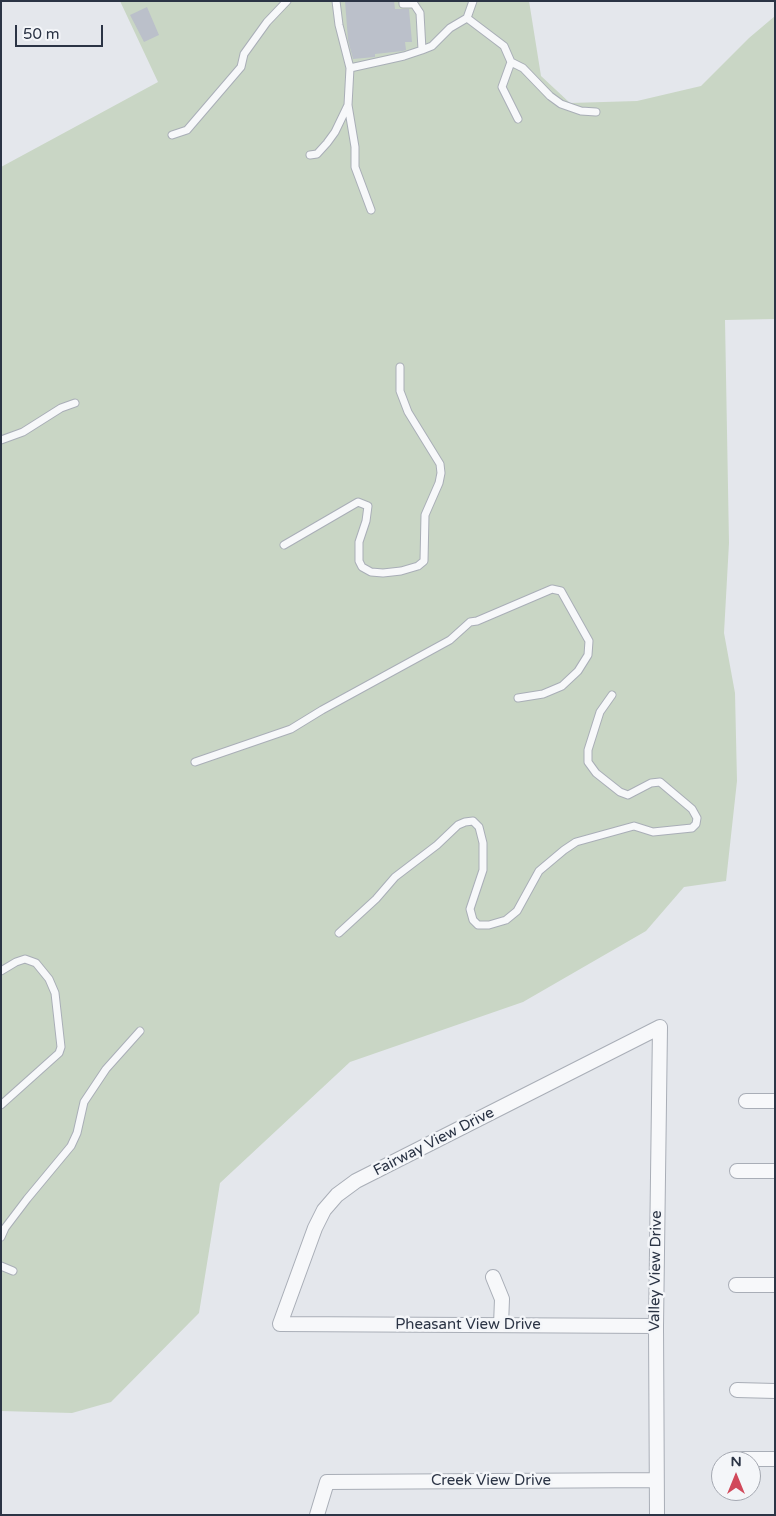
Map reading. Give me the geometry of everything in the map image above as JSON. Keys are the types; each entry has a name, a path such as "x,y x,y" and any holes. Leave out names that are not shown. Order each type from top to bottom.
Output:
{"street":[{"name":"Fairway View Drive","path":"280,1324 314,1228 324,1210 337,1195 356,1181 660,1027"},
{"name":"Valley View Drive","path":"657,1515 656,1326 660,1027"},
{"path":"746,1101 775,1101"},
{"path":"737,1171 775,1171"},
{"path":"493,1278 502,1298 501,1325"},
{"path":"736,1285 775,1285"},
{"name":"Pheasant View Drive","path":"280,1324 656,1326"},
{"path":"736,1390 775,1391"},
{"path":"761,1459 775,1459"},
{"name":"Creek View Drive","path":"317,1515 327,1482 656,1480"}],"lane":[{"path":"172,135 187,130 241,67 244,54 286,1"},
{"path":"336,1 339,25 350,68 348,105 355,147 355,167 371,210"},
{"path":"403,1 403,4 414,4 420,13 422,50"},
{"path":"350,68 404,56 432,46 450,28 467,18 473,1"},
{"path":"467,18 504,46 511,62 523,68 550,96 561,104 581,111 596,112"},
{"path":"511,62 502,87 518,119"},
{"path":"310,155 318,154 327,144 348,105"},
{"path":"284,546 358,502 368,506 366,521 358,542 358,562 362,567 371,572 383,573 401,571 418,566 424,561 426,515 439,483 441,472 440,464 408,412 400,392 400,367"},
{"path":"1,440 22,432 60,408 75,403"},
{"path":"195,762 291,729 450,640 470,622 477,621 552,589 561,591 590,641 588,655 578,671 562,686 543,694 518,698"},
{"path":"339,933 376,899 395,877 438,845 458,825 465,822 473,822 479,827 483,843 483,870 470,909 473,920 478,925 506,920 517,911 539,871 576,842 634,826 653,832 692,828 696,824 697,818 692,809 660,782 651,783 628,795 620,792 596,773 588,762 588,750 600,712 612,695"},
{"path":"1,971 25,959 36,964 49,979 55,993 61,1047 59,1053 1,1105"},
{"path":"1,1237 5,1228 27,1199 71,1146 77,1133 84,1102 106,1069 140,1031"},
{"path":"1,1266 13,1271"}],"green space":[{"path":"120,1 529,1 541,76 570,103 637,101 701,86 749,38 775,16 775,319 725,320 729,543 724,633 735,693 737,781 726,881 684,887 646,931 523,1002 350,1062 220,1183 199,1313 111,1402 72,1413 1,1411 1,167 158,82"}],"building":[{"path":"345,1 394,1 395,9 409,9 412,42 405,42 406,50 403,51 375,54 375,57 353,59 348,40"},
{"path":"147,7 159,35 144,42 130,15"}]}
